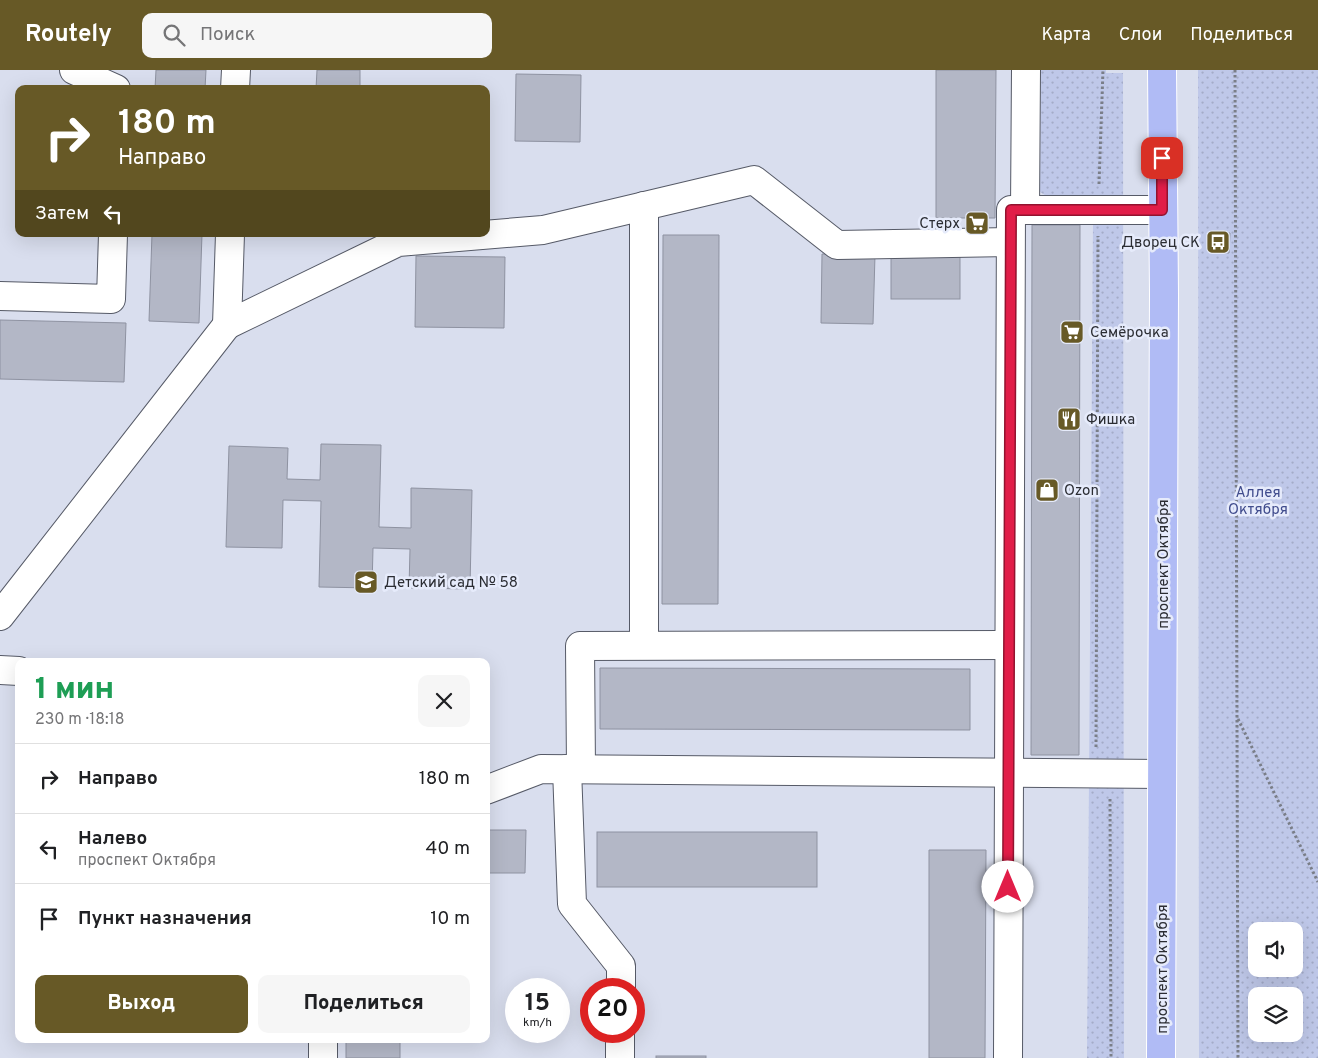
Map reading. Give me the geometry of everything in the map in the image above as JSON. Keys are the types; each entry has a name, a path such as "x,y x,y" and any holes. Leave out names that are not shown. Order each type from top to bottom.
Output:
{"main road":[{"name":"проспект Октября","path":"1162,70 1162,1058"}],"lane":[{"path":"74,70 107,85"},
{"path":"235,85 236,70"},
{"path":"1025,210 1026,70"},
{"path":"490,234 542,230 754,180 837,245 1010,242"},
{"path":"644,206 644,645"},
{"path":"1008,1058 1011,210 1162,210"},
{"path":"0,296 111,299 112,237"},
{"path":"227,326 230,237"},
{"path":"0,616 227,326 398,242 458,237"},
{"path":"621,978 621,966 572,904 574,769 580,646 1009,645"},
{"path":"0,670 15,671"},
{"path":"490,788 541,769 1162,774"},
{"path":"323,1043 323,1058"},
{"path":"620,1043 620,1058"}],"path":[{"path":"1103,70 1099,210 1096,751 1110,796 1111,1058"},
{"path":"1235,70 1238,1058"},
{"path":"1237,718 1318,882"}],"green space":[{"path":"1041,70 1106,70 1106,73 1123,73 1124,1058 1087,1058 1093,225 1040,192"},
{"name":"Аллея Октября","path":"1198,70 1318,70 1318,1058 1199,1058"}],"building":[{"path":"156,70 206,70 205,85 155,85"},
{"path":"317,70 360,70 360,85 316,85"},
{"path":"936,70 996,70 995,218 936,218"},
{"path":"516,74 581,75 580,142 515,141"},
{"path":"1032,225 1080,225 1079,755 1031,755"},
{"path":"1220,233 1230,233 1229,253 1220,253"},
{"path":"663,235 719,235 718,604 662,604"},
{"path":"152,237 202,237 199,323 149,321"},
{"path":"822,254 875,255 873,324 821,323"},
{"path":"416,256 505,257 504,328 415,327"},
{"path":"891,256 960,256 960,299 891,299"},
{"path":"0,320 126,323 124,382 0,379"},
{"path":"321,444 381,445 379,527 411,528 411,488 472,490 470,589 409,588 410,549 373,548 372,588 319,587 321,501 283,500 282,548 226,547 229,446 288,448 287,479 320,480"},
{"path":"600,668 970,669 970,730 600,729"},
{"path":"490,830 526,830 525,873 490,873"},
{"path":"597,832 817,832 817,887 597,887"},
{"path":"929,850 986,850 985,1058 929,1058"},
{"path":"346,1043 400,1043 400,1058 346,1058"},
{"path":"656,1056 706,1056 706,1058 656,1058"}],"place":[{"name":"Стерх","path":"977,223"},
{"name":"Дворец СК","path":"1218,242"},
{"name":"Семёрочка","path":"1072,332"},
{"name":"Фишка","path":"1069,419"},
{"name":"Ozon","path":"1047,490"},
{"name":"Детский сад № 58","path":"366,582"}],"route":[{"path":"1008,887 1011,210 1162,210 1162,158"}]}
